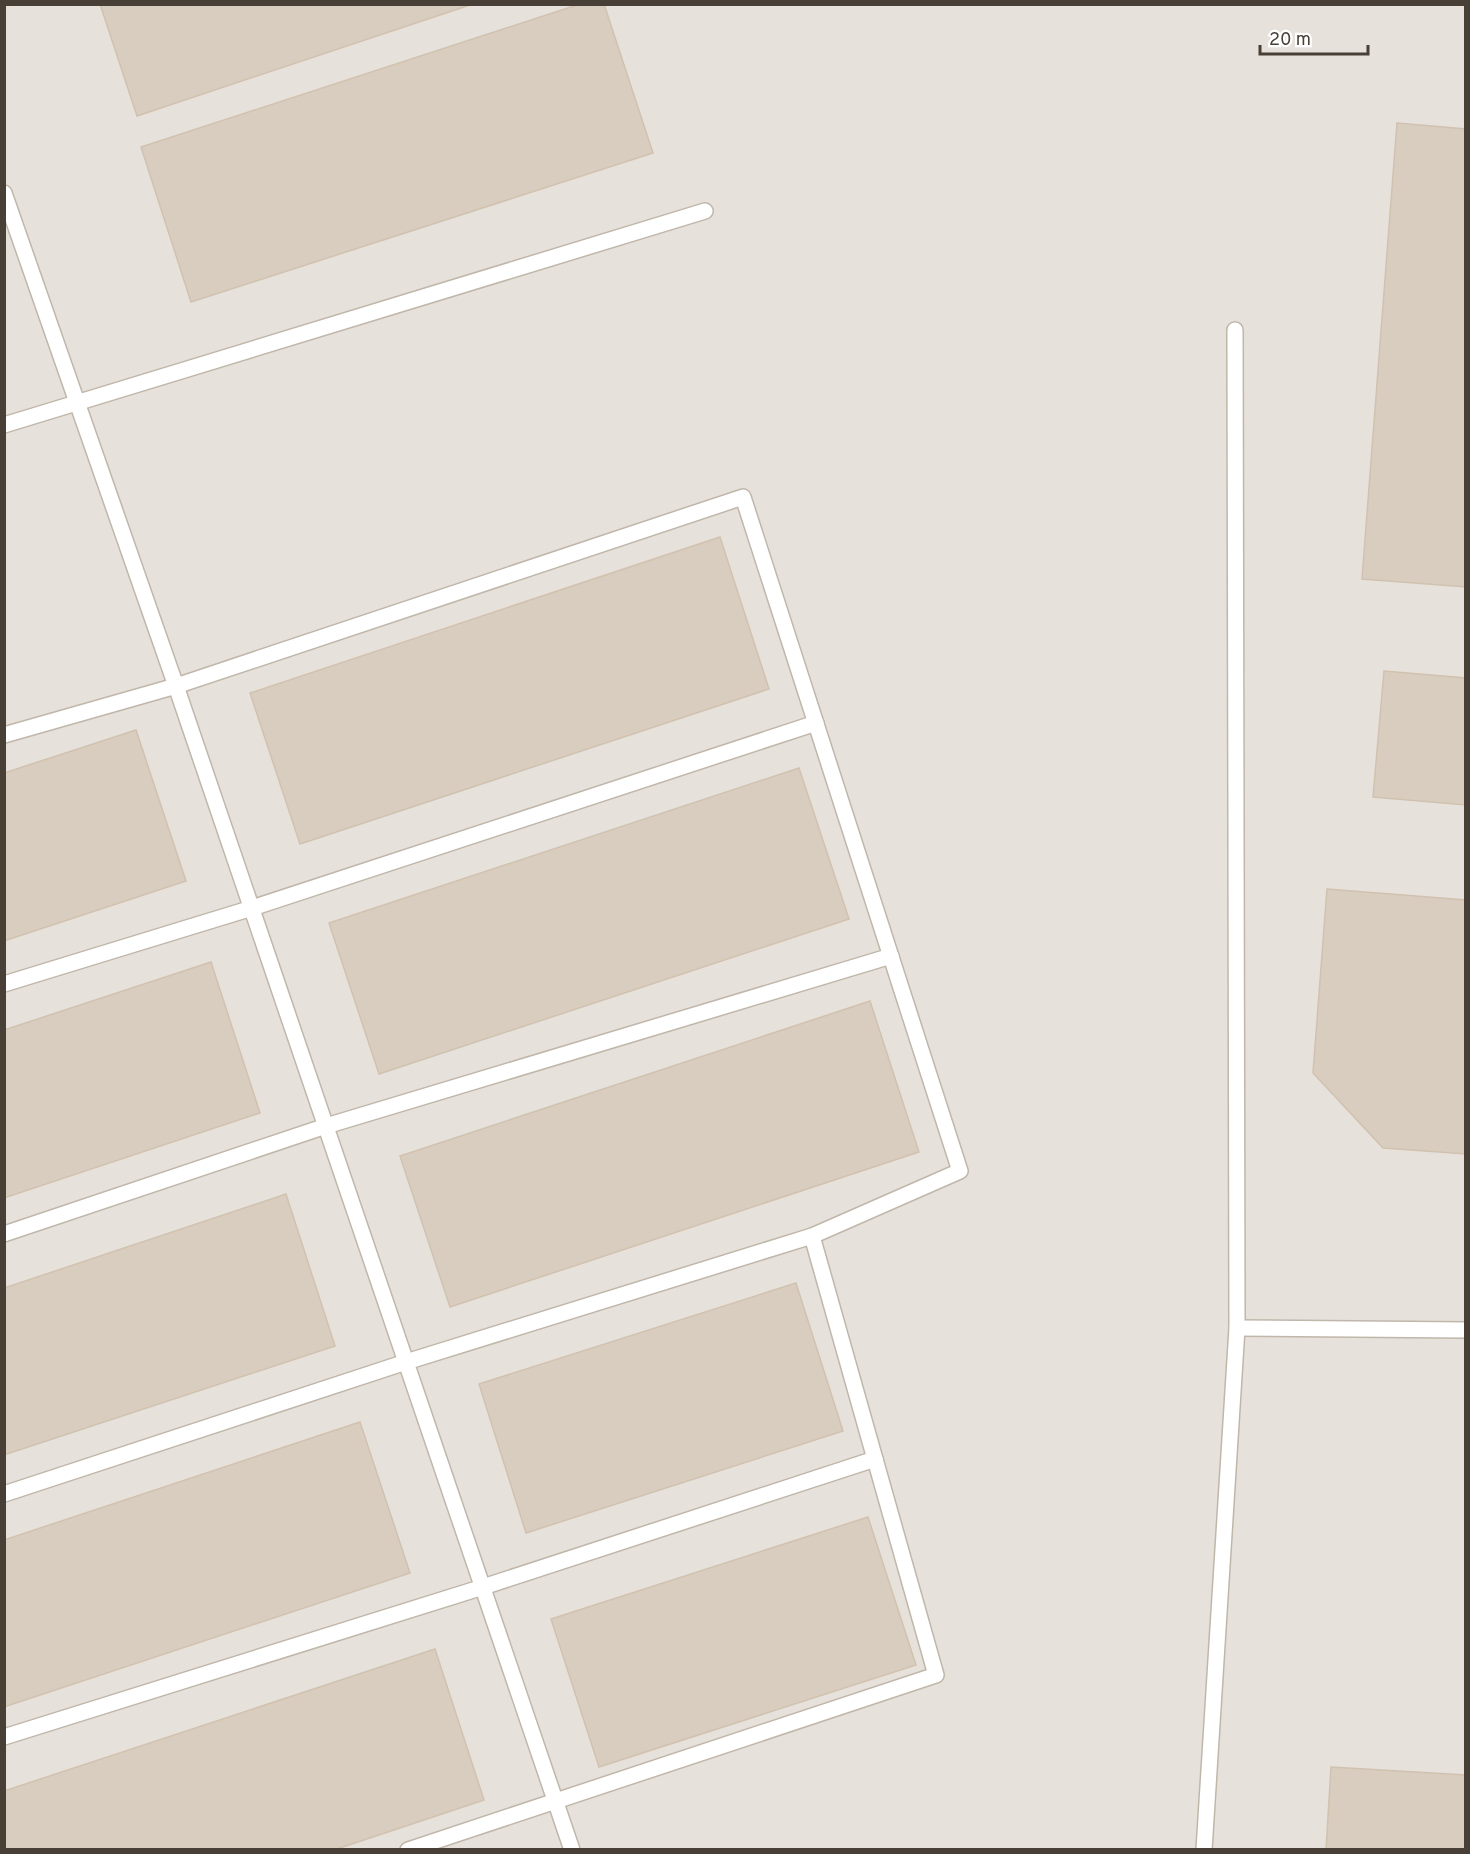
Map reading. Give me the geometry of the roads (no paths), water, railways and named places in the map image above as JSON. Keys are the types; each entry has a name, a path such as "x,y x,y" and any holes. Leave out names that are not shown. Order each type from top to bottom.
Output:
{"lane":[{"path":"4,193 176,686 572,1850"},
{"path":"4,425 705,211"},
{"path":"1204,1850 1237,1328 1235,330"},
{"path":"4,735 176,686 743,497 960,1171 812,1236 406,1362 4,1494"},
{"path":"4,984 252,908 816,723"},
{"path":"4,1234 326,1126 891,956"},
{"path":"408,1850 936,1675 812,1236"},
{"path":"1237,1328 1466,1330"},
{"path":"4,1737 483,1587 875,1459"}]}
